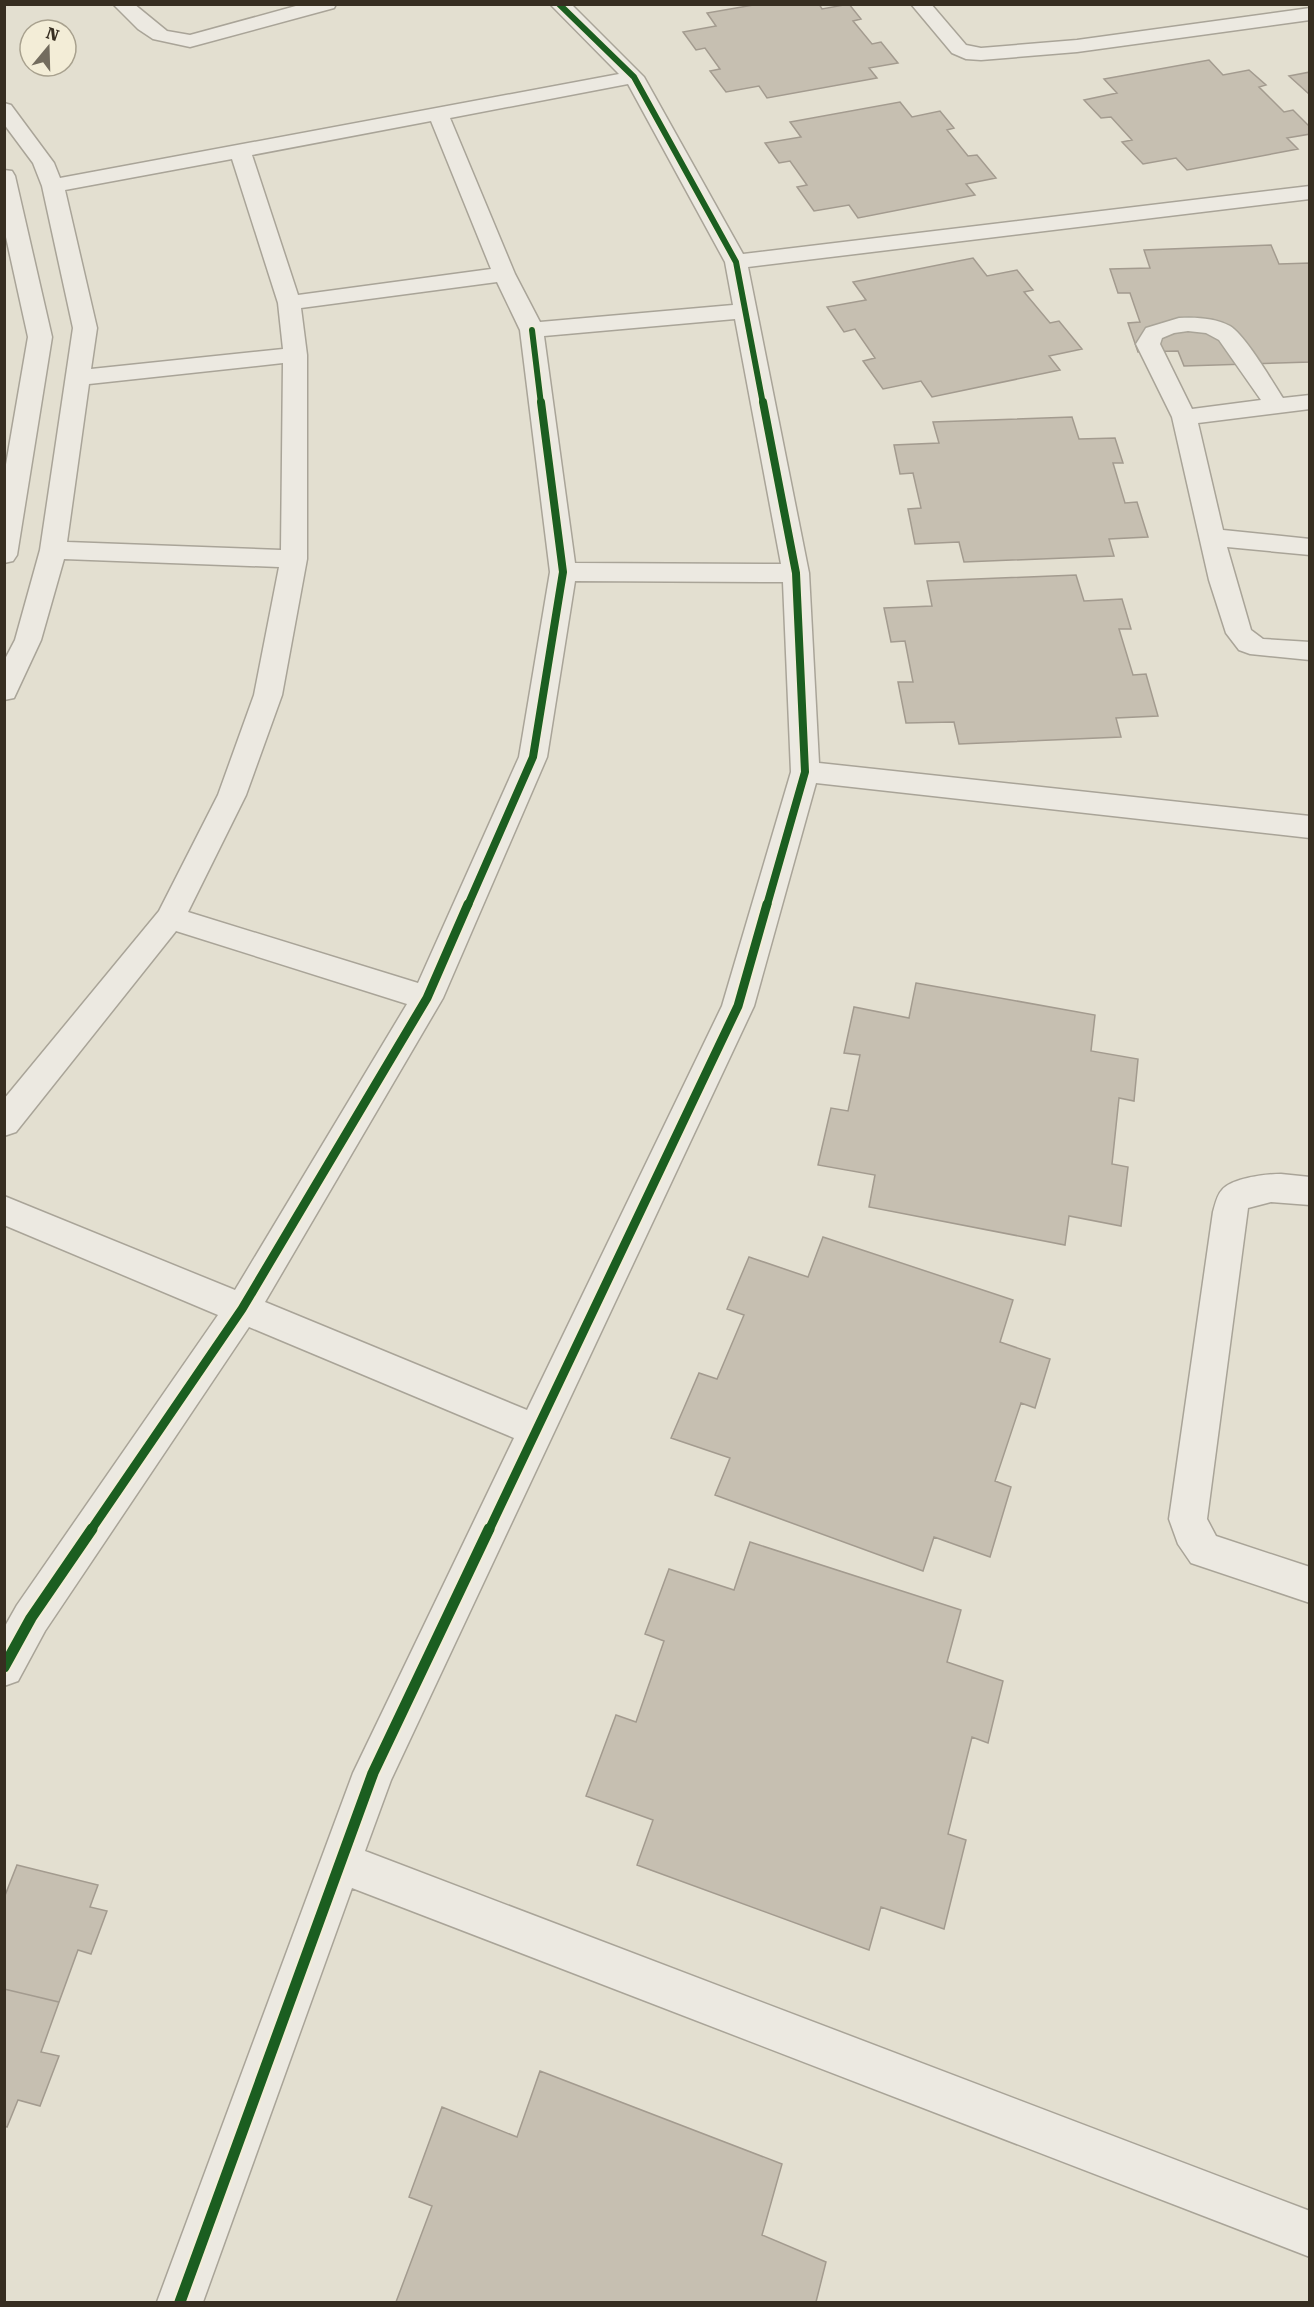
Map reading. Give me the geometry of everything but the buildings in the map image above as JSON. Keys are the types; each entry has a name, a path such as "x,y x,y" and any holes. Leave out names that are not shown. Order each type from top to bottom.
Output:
{"street":[{"path":"122,4 162,37 173,41 190,41 327,4"},
{"path":"180,2302 373,1773 738,1006 805,772 796,573 736,262 634,77 559,4"},
{"path":"920,4 959,49 966,53 981,54 1077,46 1310,14"},
{"path":"52,186 634,77"},
{"path":"4,109 43,163 52,186 85,328 52,550 28,640 4,691"},
{"path":"4,1668 31,1618 242,1309 427,998 533,757 563,572 532,330 504,274 438,114"},
{"path":"4,1124 170,918 232,795 268,695 294,560 295,355 289,303 240,151"},
{"path":"4,176 40,337 4,555"},
{"path":"736,262 1310,192"},
{"path":"289,303 504,274"},
{"path":"532,330 746,311"},
{"path":"1277,406 1232,341 1223,332 1194,324 1170,327 1156,331 1148,344 1184,417 1222,580 1242,638 1260,648 1310,651"},
{"path":"78,378 295,355"},
{"path":"1184,417 1310,402"},
{"path":"1212,537 1310,547"},
{"path":"52,550 294,560"},
{"path":"563,572 796,573"},
{"path":"805,772 1310,827"},
{"path":"170,918 427,998"},
{"path":"1310,1191 1274,1187 1255,1189 1234,1199 1230,1212 1188,1519 1191,1532 1204,1550 1310,1585"},
{"path":"4,1210 536,1430"},
{"path":"339,1862 1310,2234"}],"cycle path":[{"path":"180,2302 373,1773 738,1006 805,772 796,573 736,262 634,77 559,4"},
{"path":"4,1667 31,1618 242,1309 427,998 533,757 563,572 532,330"}]}
